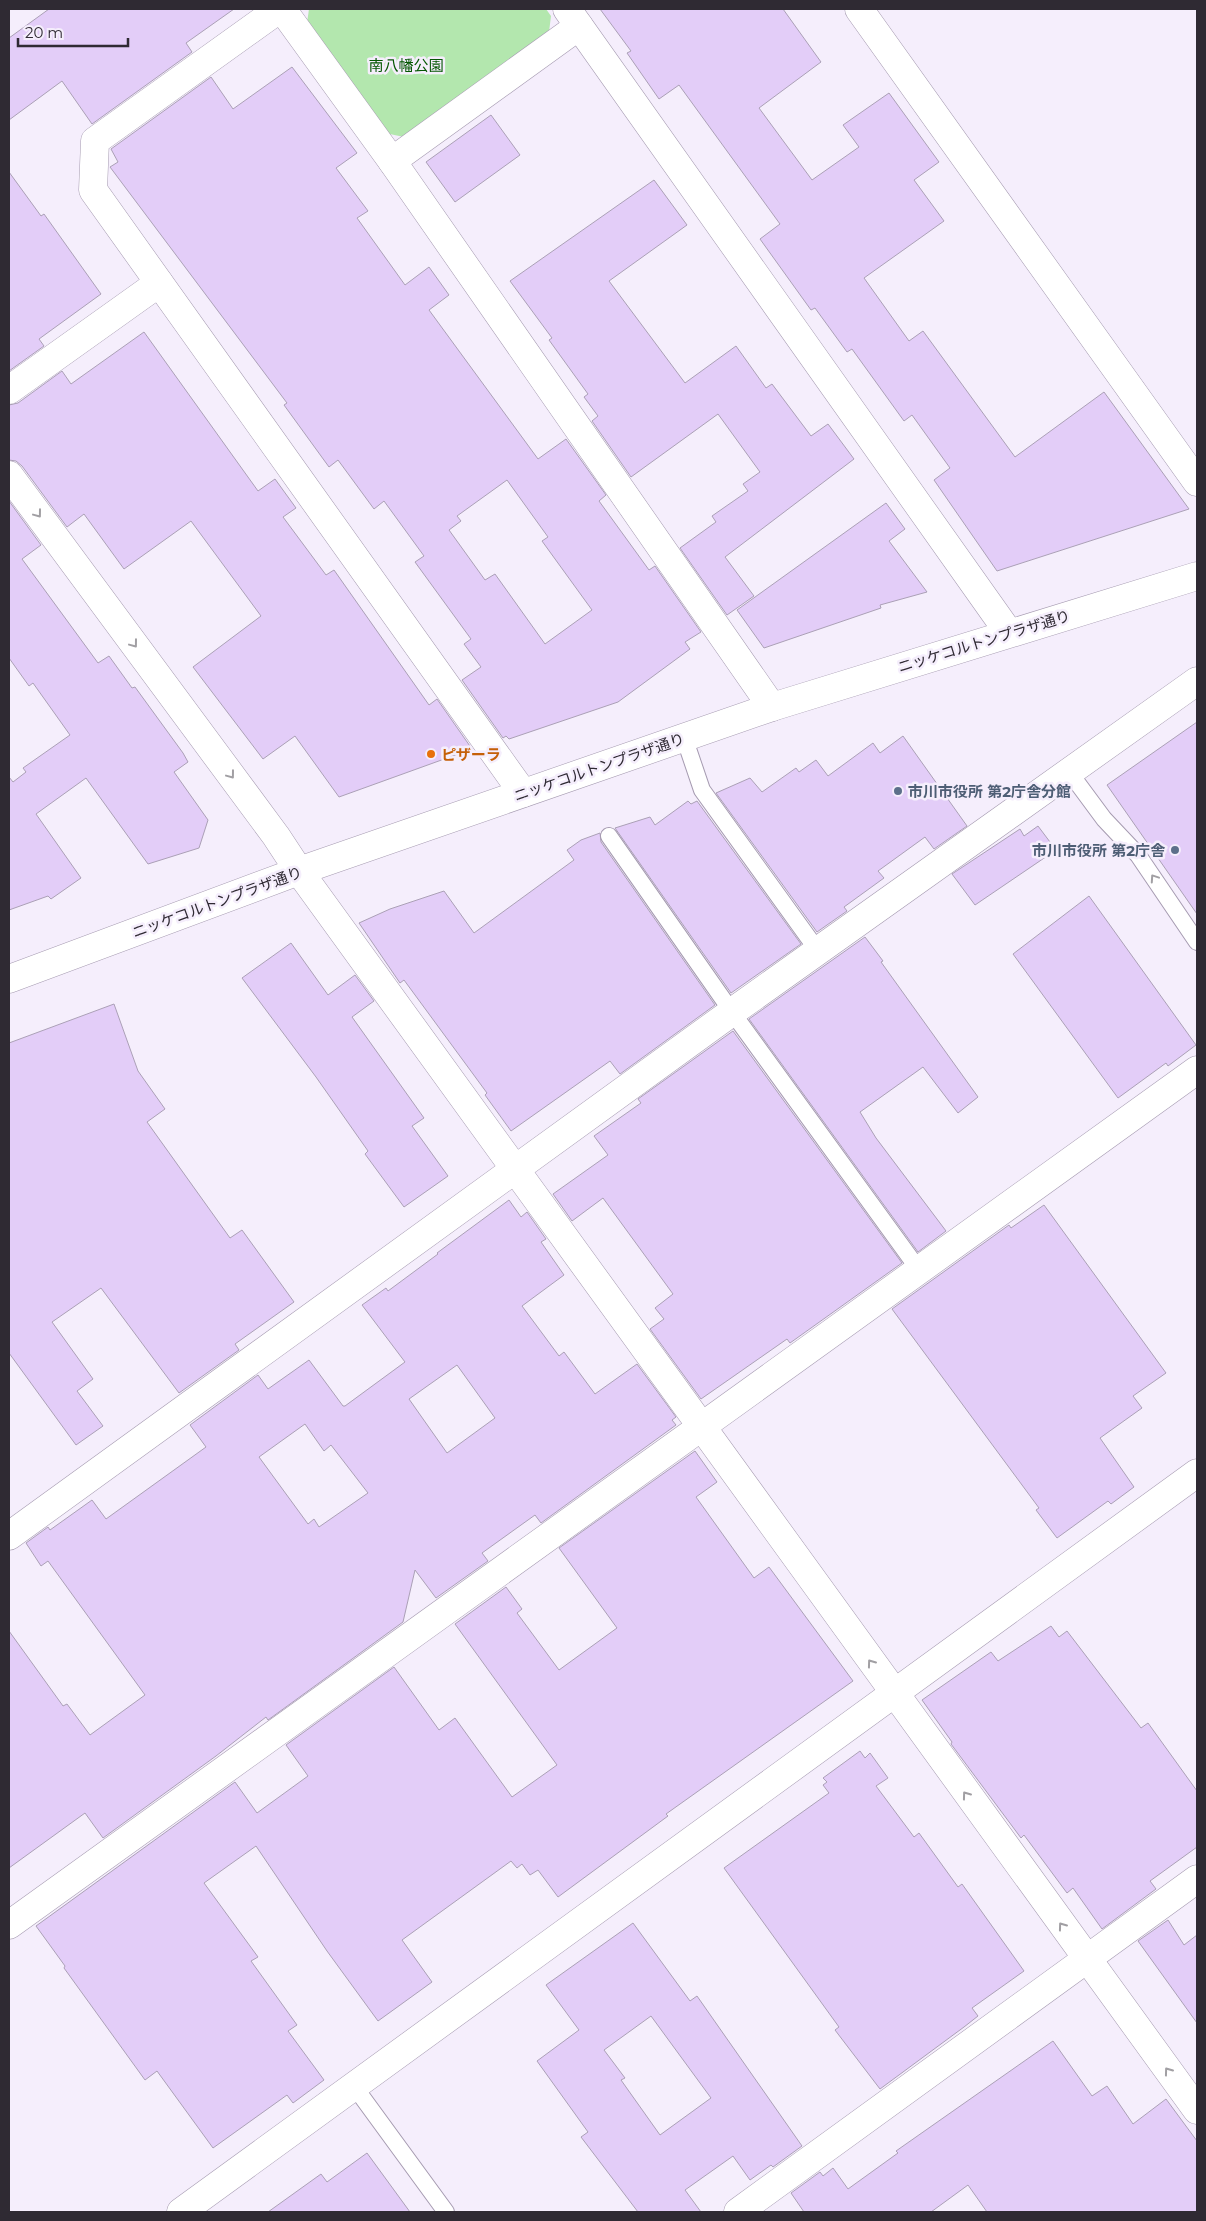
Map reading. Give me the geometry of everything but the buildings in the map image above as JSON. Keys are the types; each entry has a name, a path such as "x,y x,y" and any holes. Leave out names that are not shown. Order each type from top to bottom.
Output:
{"street":[{"path":"523,793 93,190 95,141 280,9 392,161 772,707"},
{"path":"859,9 1197,482"},
{"path":"392,161 573,17 1009,633"},
{"path":"9,390 159,283"},
{"path":"9,474 276,836 299,871 700,1427 1197,2110"},
{"name":"ニッケコルトンプラザ通り","path":"9,979 299,871 772,707 1197,576"},
{"path":"9,1536 732,1012 1197,681"},
{"path":"9,1925 1197,1070"},
{"path":"181,2212 1197,1473"},
{"path":"750,2209 1197,1879"}],"lane":[{"path":"684,737 702,790 818,951"},
{"path":"1070,773 1104,819 1142,852 1174,897 1197,942"},
{"path":"609,836 732,1012 919,1270"},
{"path":"354,2086 446,2212"}],"green space":[{"name":"南八幡公園","path":"309,9 546,9 551,16 549,32 404,137 385,133 307,23"}],"place":[{"name":"ピザーラ","path":"431,754"},
{"name":"市川市役所 第2庁舎分館","path":"898,791"},
{"name":"市川市役所 第2庁舎","path":"1175,850"}]}
